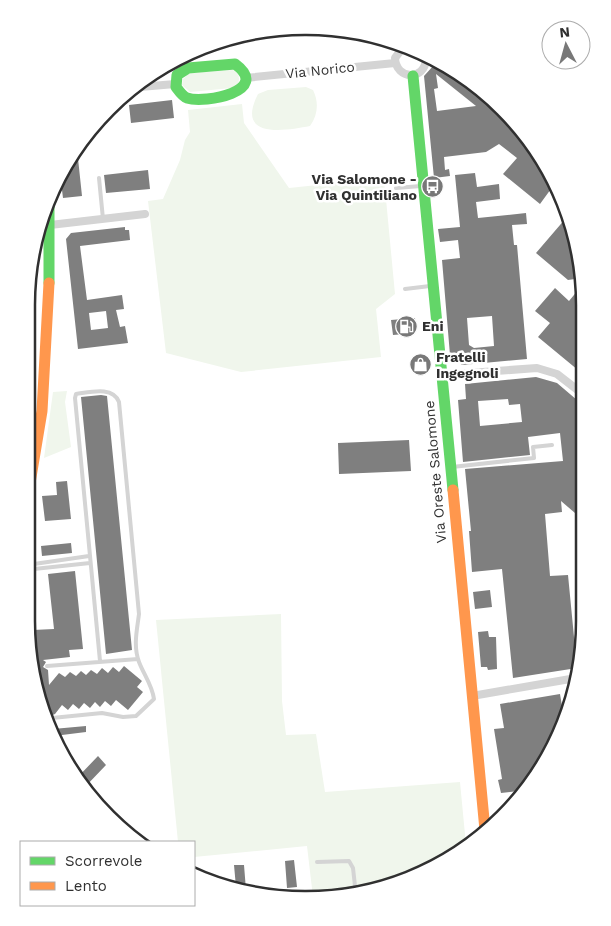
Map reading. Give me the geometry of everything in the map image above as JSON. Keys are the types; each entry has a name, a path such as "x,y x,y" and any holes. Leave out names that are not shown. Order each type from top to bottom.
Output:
{"street":[{"path":"398,52 395,63 400,71 413,79 424,68 425,63"},
{"name":"Via Norico","path":"245,78 395,63"},
{"path":"222,65 238,66 245,78 244,86 236,92 193,98 182,95 175,84 177,75 185,69 222,65"},
{"name":"Via Oreste Salomone","path":"413,79 484,824"},
{"path":"146,87 175,84"},
{"path":"50,225 145,214"},
{"path":"35,453 42,411 49,300 50,217"},
{"path":"441,375 526,367 544,369 557,374 576,388"},
{"path":"472,696 570,679"}],"lane":[{"path":"99,178 103,220"},
{"path":"396,188 423,186"},
{"path":"405,289 433,286"},
{"path":"53,718 102,713 123,717 136,716 154,699 152,687 138,659 135,643 139,614 119,402 116,395 111,391 76,394 75,398 100,661"},
{"path":"450,467 534,458 533,447 552,445"},
{"path":"35,564 89,556"},
{"path":"35,569 90,563"},
{"path":"47,666 138,659"},
{"path":"316,862 349,861 353,868 355,887"}],"shaded area":[{"path":"233,70 239,78 237,85 232,88 190,92 182,85 183,79 189,73"},
{"path":"306,87 313,90 317,104 315,117 310,126 276,130 266,129 257,125 253,119 253,109 258,94 268,90"},
{"path":"242,104 244,123 289,188 384,178 395,294 376,309 381,357 241,372 166,353 148,201 163,199 180,160 185,140 190,132 188,110"},
{"path":"67,391 65,402 71,447 44,458 53,392"},
{"path":"281,614 282,701 286,735 316,734 325,792 460,782 465,838 441,855 392,877 341,889 312,891 307,846 195,857 195,841 178,841 156,620"}],"building":[{"path":"432,67 470,91 497,114 530,155 550,190 540,204 503,174 517,158 499,144 486,152 444,157 445,170 449,169 450,176 434,178 424,76","holes":["436,74 476,106 437,111 434,89 438,88"]},
{"path":"172,100 174,118 131,123 129,105"},
{"path":"78,159 82,196 63,198 62,189"},
{"path":"148,170 150,189 106,193 104,175"},
{"path":"475,173 477,187 499,184 500,199 476,202 478,218 526,213 527,224 512,225 514,245 517,245 527,359 462,365 450,355 442,260 460,258 458,240 440,242 438,229 460,227 455,175","holes":["492,316 494,346 474,348 469,345 467,318"]},
{"path":"563,222 571,253 575,279 568,280 536,253"},
{"path":"125,227 125,230 129,230 130,240 80,246 87,300 122,295 124,309 116,310 120,327 125,326 128,343 78,349 66,239 71,233","holes":["106,311 108,328 91,330 89,313"]},
{"path":"555,288 569,301 575,293 576,368 538,337 550,323 535,311"},
{"path":"415,318 416,333 393,335 391,320"},
{"path":"536,377 557,383 576,399 576,512 575,513 561,501 562,512 545,514 550,576 568,575 575,644 572,669 513,678 502,569 472,572 469,531 471,531 465,469 563,461 560,433 528,437 530,455 463,462 458,400 466,399 465,384","holes":["508,399 509,405 520,404 522,422 480,426 478,401"]},
{"path":"107,396 132,650 106,654 81,397"},
{"path":"409,440 411,471 339,474 338,443"},
{"path":"67,481 71,519 45,521 42,496 57,495 56,482"},
{"path":"71,543 72,553 42,556 41,546"},
{"path":"75,571 83,649 69,650 70,657 43,660 46,662 43,667 48,670 49,685 59,673 65,677 70,672 76,676 81,671 86,675 91,670 97,674 102,668 108,673 113,667 119,672 124,666 142,681 137,687 143,692 128,710 116,700 111,706 105,701 100,707 95,702 90,708 84,703 79,709 73,704 68,710 62,705 52,715 40,673 36,630 54,629 48,574"},
{"path":"490,590 492,607 475,609 473,592"},
{"path":"488,631 489,637 496,637 497,669 488,670 487,667 481,667 478,632"},
{"path":"560,694 562,707 548,740 530,771 515,791 501,793 498,780 502,779 494,729 504,728 500,704"},
{"path":"86,726 86,732 61,735 58,729"},
{"path":"98,756 106,765 89,783 82,773"},
{"path":"294,860 297,887 287,888 285,861"},
{"path":"234,865 244,865 246,884 236,882"}],"traffic: fast":[{"path":"235,64 244,73 246,82 241,88 232,93 220,97 196,99 185,97 176,87 177,75 188,68 235,64"},
{"path":"413,76 453,490"},
{"path":"49,219 49,283"}],"traffic: slow":[{"path":"35,453 42,411 49,283"},
{"path":"453,490 484,824"}],"place":[{"name":"Via Salomone - Via Quintiliano","path":"433,187"},
{"name":"Eni","path":"406,326"},
{"name":"Fratelli Ingegnoli","path":"420,365"}]}
